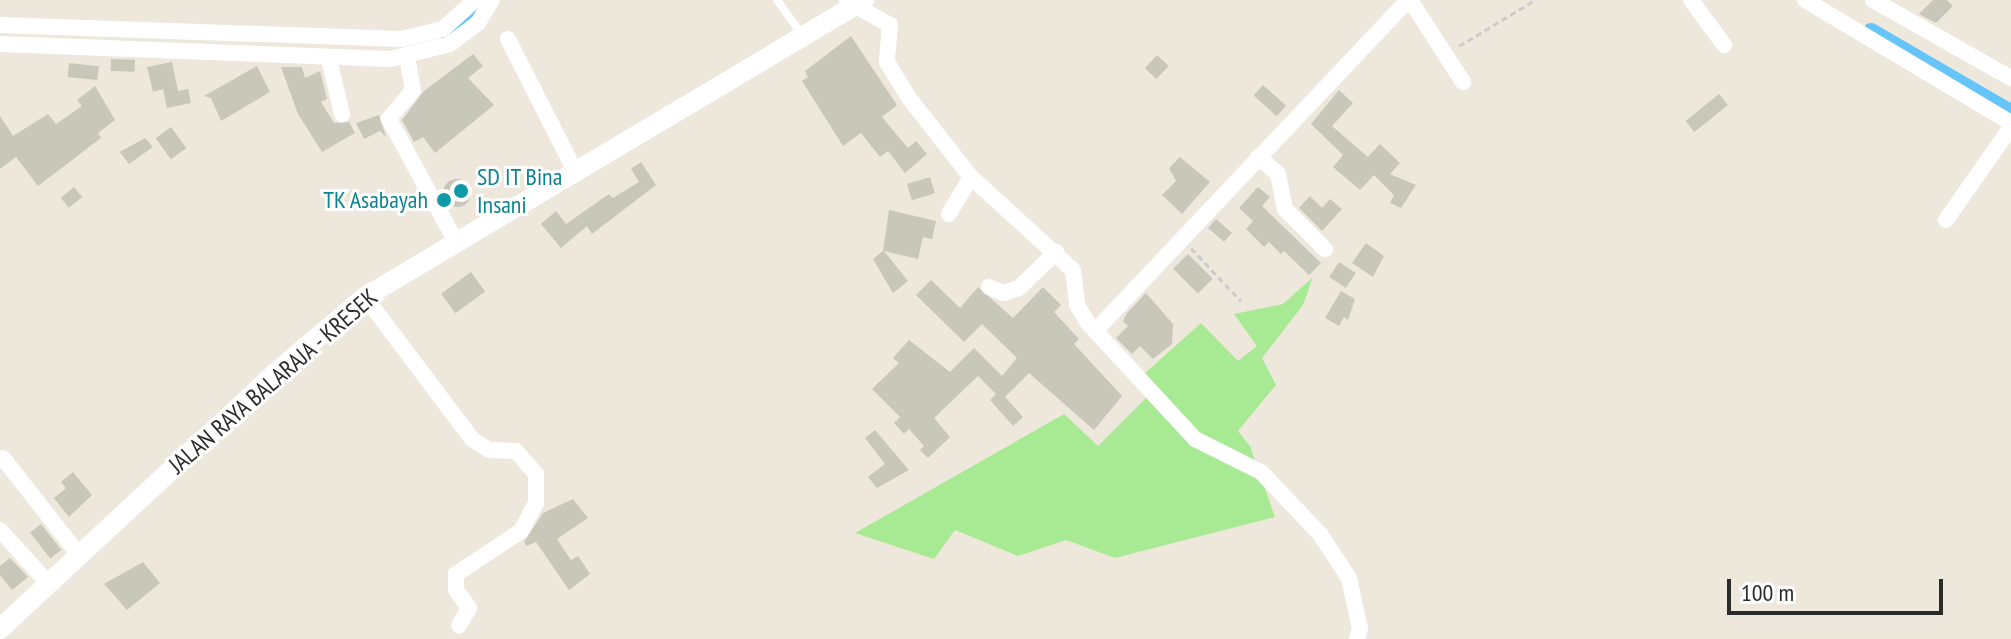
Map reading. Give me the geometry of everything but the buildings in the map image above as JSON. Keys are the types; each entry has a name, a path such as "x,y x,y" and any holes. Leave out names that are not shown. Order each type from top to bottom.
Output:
{"street":[{"path":"0,44 402,39 443,29 475,0"},
{"path":"0,25 329,59 407,56 450,44 469,32 492,0"},
{"path":"1098,328 1409,0 1463,82"},
{"path":"1691,0 1724,45"},
{"path":"1805,0 2011,125 1946,220"},
{"path":"1873,0 2011,78"},
{"path":"854,2 890,25 889,66 971,177 1073,270 1077,305 1195,439 1261,472 1320,534 1349,578 1360,629 1357,639"},
{"name":"JALAN RAYA BALARAJA - KRESEK","path":"0,629 365,297 574,169 803,36 854,2"},
{"path":"508,39 574,169"},
{"path":"407,56 413,90 389,119 455,240"},
{"path":"329,59 342,114"},
{"path":"1258,157 1278,174 1285,209 1325,249"},
{"path":"949,214 971,177"},
{"path":"989,287 1003,293 1019,288 1056,252"},
{"path":"365,297 472,439 489,450 516,451 536,474 536,503 521,531 456,574 456,590 469,608 459,625"},
{"path":"3,458 79,555"},
{"path":"0,530 49,584"}],"lane":[{"path":"777,0 803,36"}],"path":[{"path":"1446,54 1535,0"},
{"path":"1182,240 1241,301"}],"green space":[{"path":"1313,277 1303,305 1262,358 1276,385 1238,431 1250,446 1275,517 1115,558 1066,540 1018,556 955,530 934,559 855,533 1064,414 1098,446 1147,397 1134,383 1201,323 1238,361 1257,346 1234,314 1283,304"}],"waterway":[{"path":"449,37 488,1"},
{"path":"1871,31 2011,112"}],"place":[{"name":"SD IT Bina Insani","path":"461,191"},
{"name":"TK Asabayah","path":"444,200"}]}
